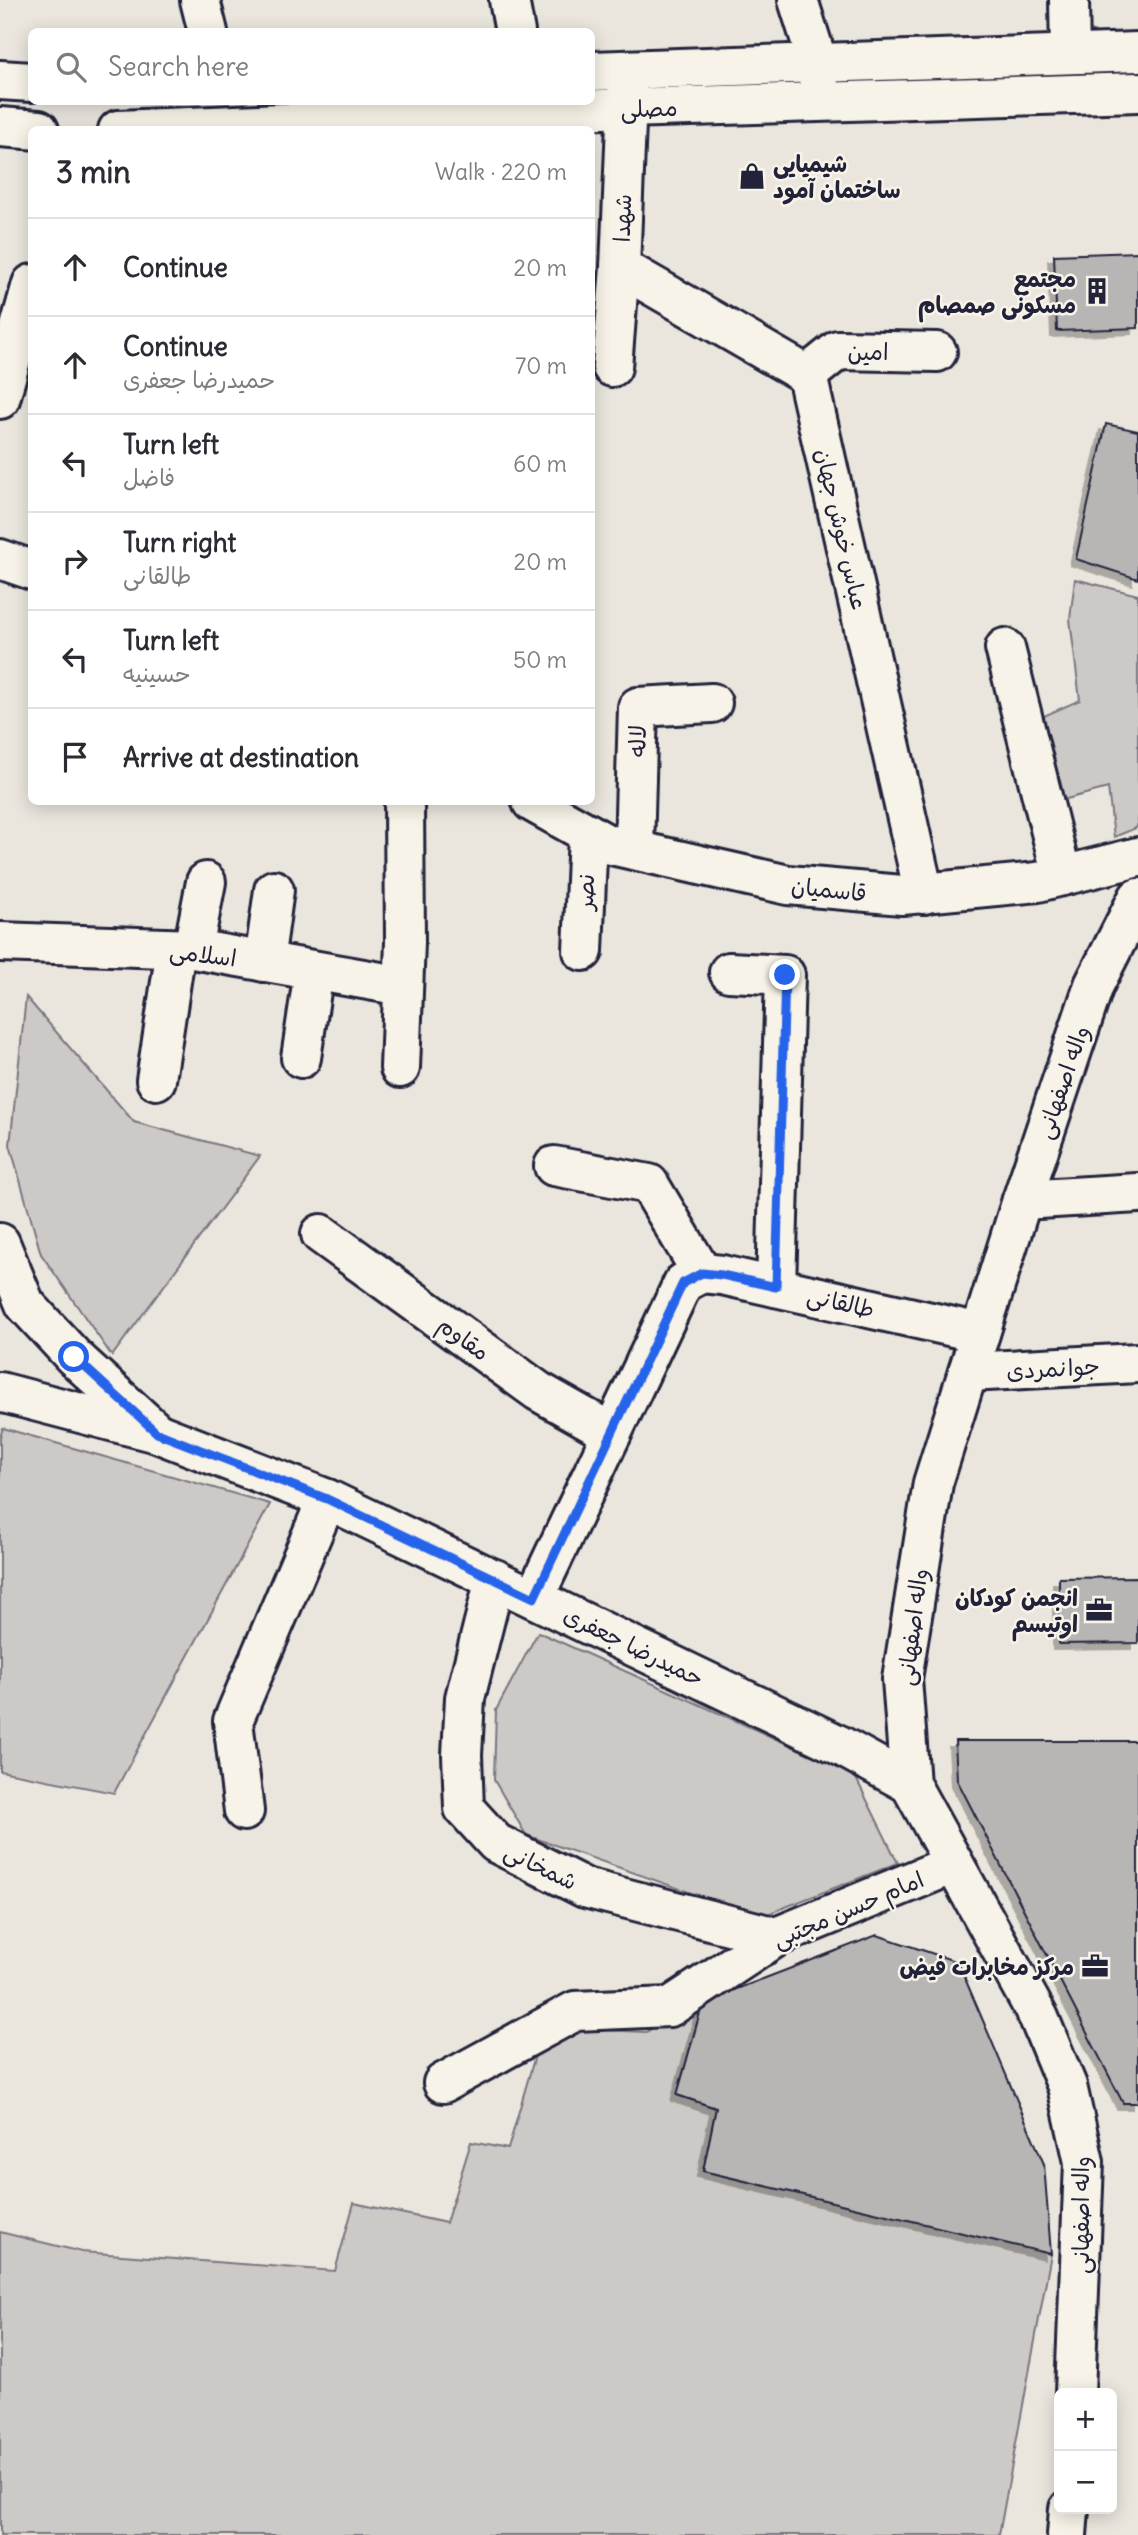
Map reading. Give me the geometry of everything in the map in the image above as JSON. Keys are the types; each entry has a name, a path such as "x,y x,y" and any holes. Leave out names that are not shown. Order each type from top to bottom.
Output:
{"street":[{"path":"200,0 207,28"},
{"path":"509,0 514,28"},
{"path":"798,0 818,63 819,102"},
{"path":"1069,0 1070,54"},
{"name":"مصلی","path":"595,71 1138,52"},
{"name":"شهدا","path":"612,367 620,267 629,69"},
{"path":"0,80 28,82"},
{"name":"مصلی","path":"299,126 358,125 626,108 1138,92"},
{"path":"0,127 28,129"},
{"path":"620,267 807,375"},
{"path":"0,399 28,298"},
{"name":"امین","path":"807,375 838,350 937,352"},
{"name":"عباس خوش جهان","path":"807,375 924,894"},
{"path":"0,559 28,568"},
{"path":"1005,648 1062,876"},
{"name":"لاله","path":"634,850 638,707 712,703"},
{"path":"400,1068 405,942 404,805"},
{"name":"قاسمیان","path":"537,805 607,844 788,886 902,895 924,894 1038,882 1138,857"},
{"name":"نصر","path":"583,951 588,833"},
{"path":"156,1080 185,949 206,882"},
{"path":"264,962 274,890"},
{"name":"واله اصفهانی","path":"1075,2388 1084,2162 1067,2086 1039,2018 910,1784 902,1679 933,1483 1021,1200 1094,985 1138,898"},
{"name":"اسلامی","path":"0,943 185,949 403,986"},
{"path":"301,1058 314,971"},
{"path":"729,972 785,975 776,1287"},
{"path":"534,1598 683,1283 702,1273 649,1184 554,1166"},
{"path":"1021,1200 1138,1192"},
{"name":"مقاوم","path":"321,1234 538,1391 612,1433"},
{"path":"0,1243 25,1304 74,1357 157,1433"},
{"name":"طالقانی","path":"702,1273 722,1275 980,1333"},
{"name":"جوانمردی","path":"968,1372 1138,1363"},
{"name":"حمیدرضا جعفری","path":"0,1392 157,1433 327,1499 841,1746 910,1784"},
{"path":"244,1811 233,1721 327,1499"},
{"name":"شمخانی","path":"495,1579 465,1698 461,1755 464,1808 496,1843 585,1888 776,1937"},
{"name":"امام حسن مجتبی","path":"443,2083 575,2011 670,2007 776,1937 954,1864"},
{"path":"1067,2535 1069,2514"}],"shaded area":[{"path":"1075,579 1138,595 1138,824 1136,828 1114,837 1108,788 1055,802 1035,720 1080,700 1070,619"},
{"path":"26,997 134,1122 260,1156 112,1356 41,1254 10,1145"},
{"path":"3,1428 270,1504 114,1793 0,1771 0,1437"},
{"path":"538,1632 854,1774 898,1863 760,1917 526,1835 494,1780 496,1710"},
{"path":"703,2002 677,2095 716,2108 703,2171 1051,2254 999,2535 0,2535 0,2232 82,2252 335,2271 354,2203 446,2223 471,2142 508,2149 536,2052 579,2029 646,2032"}],"building":[{"name":"مجتمع مسکونی صمصام","path":"1138,252 1138,328 1057,331 1054,255"},
{"path":"1106,424 1138,431 1138,579 1076,559"},
{"name":"انجمن کودکان اوتیسم","path":"1138,1577 1138,1643 1059,1644 1059,1578"},
{"name":"مرکز مخابرات فیض","path":"955,1741 1138,1741 1138,2103 1123,2103 957,1780"},
{"path":"877,1935 958,1962 1044,2164 1051,2254 703,2171 716,2108 677,2095 703,2002"}],"place":[{"name":"شیمیایی ساختمان آمود","path":"752,176"},
{"name":"مجتمع مسکونی صمصام","path":"1097,291"},
{"name":"انجمن کودکان اوتیسم","path":"1099,1610"},
{"name":"مرکز مخابرات فیض","path":"1095,1966"}],"route":[{"path":"74,1357 157,1433 327,1499 534,1598 683,1283 702,1273 776,1287 785,975"}]}
